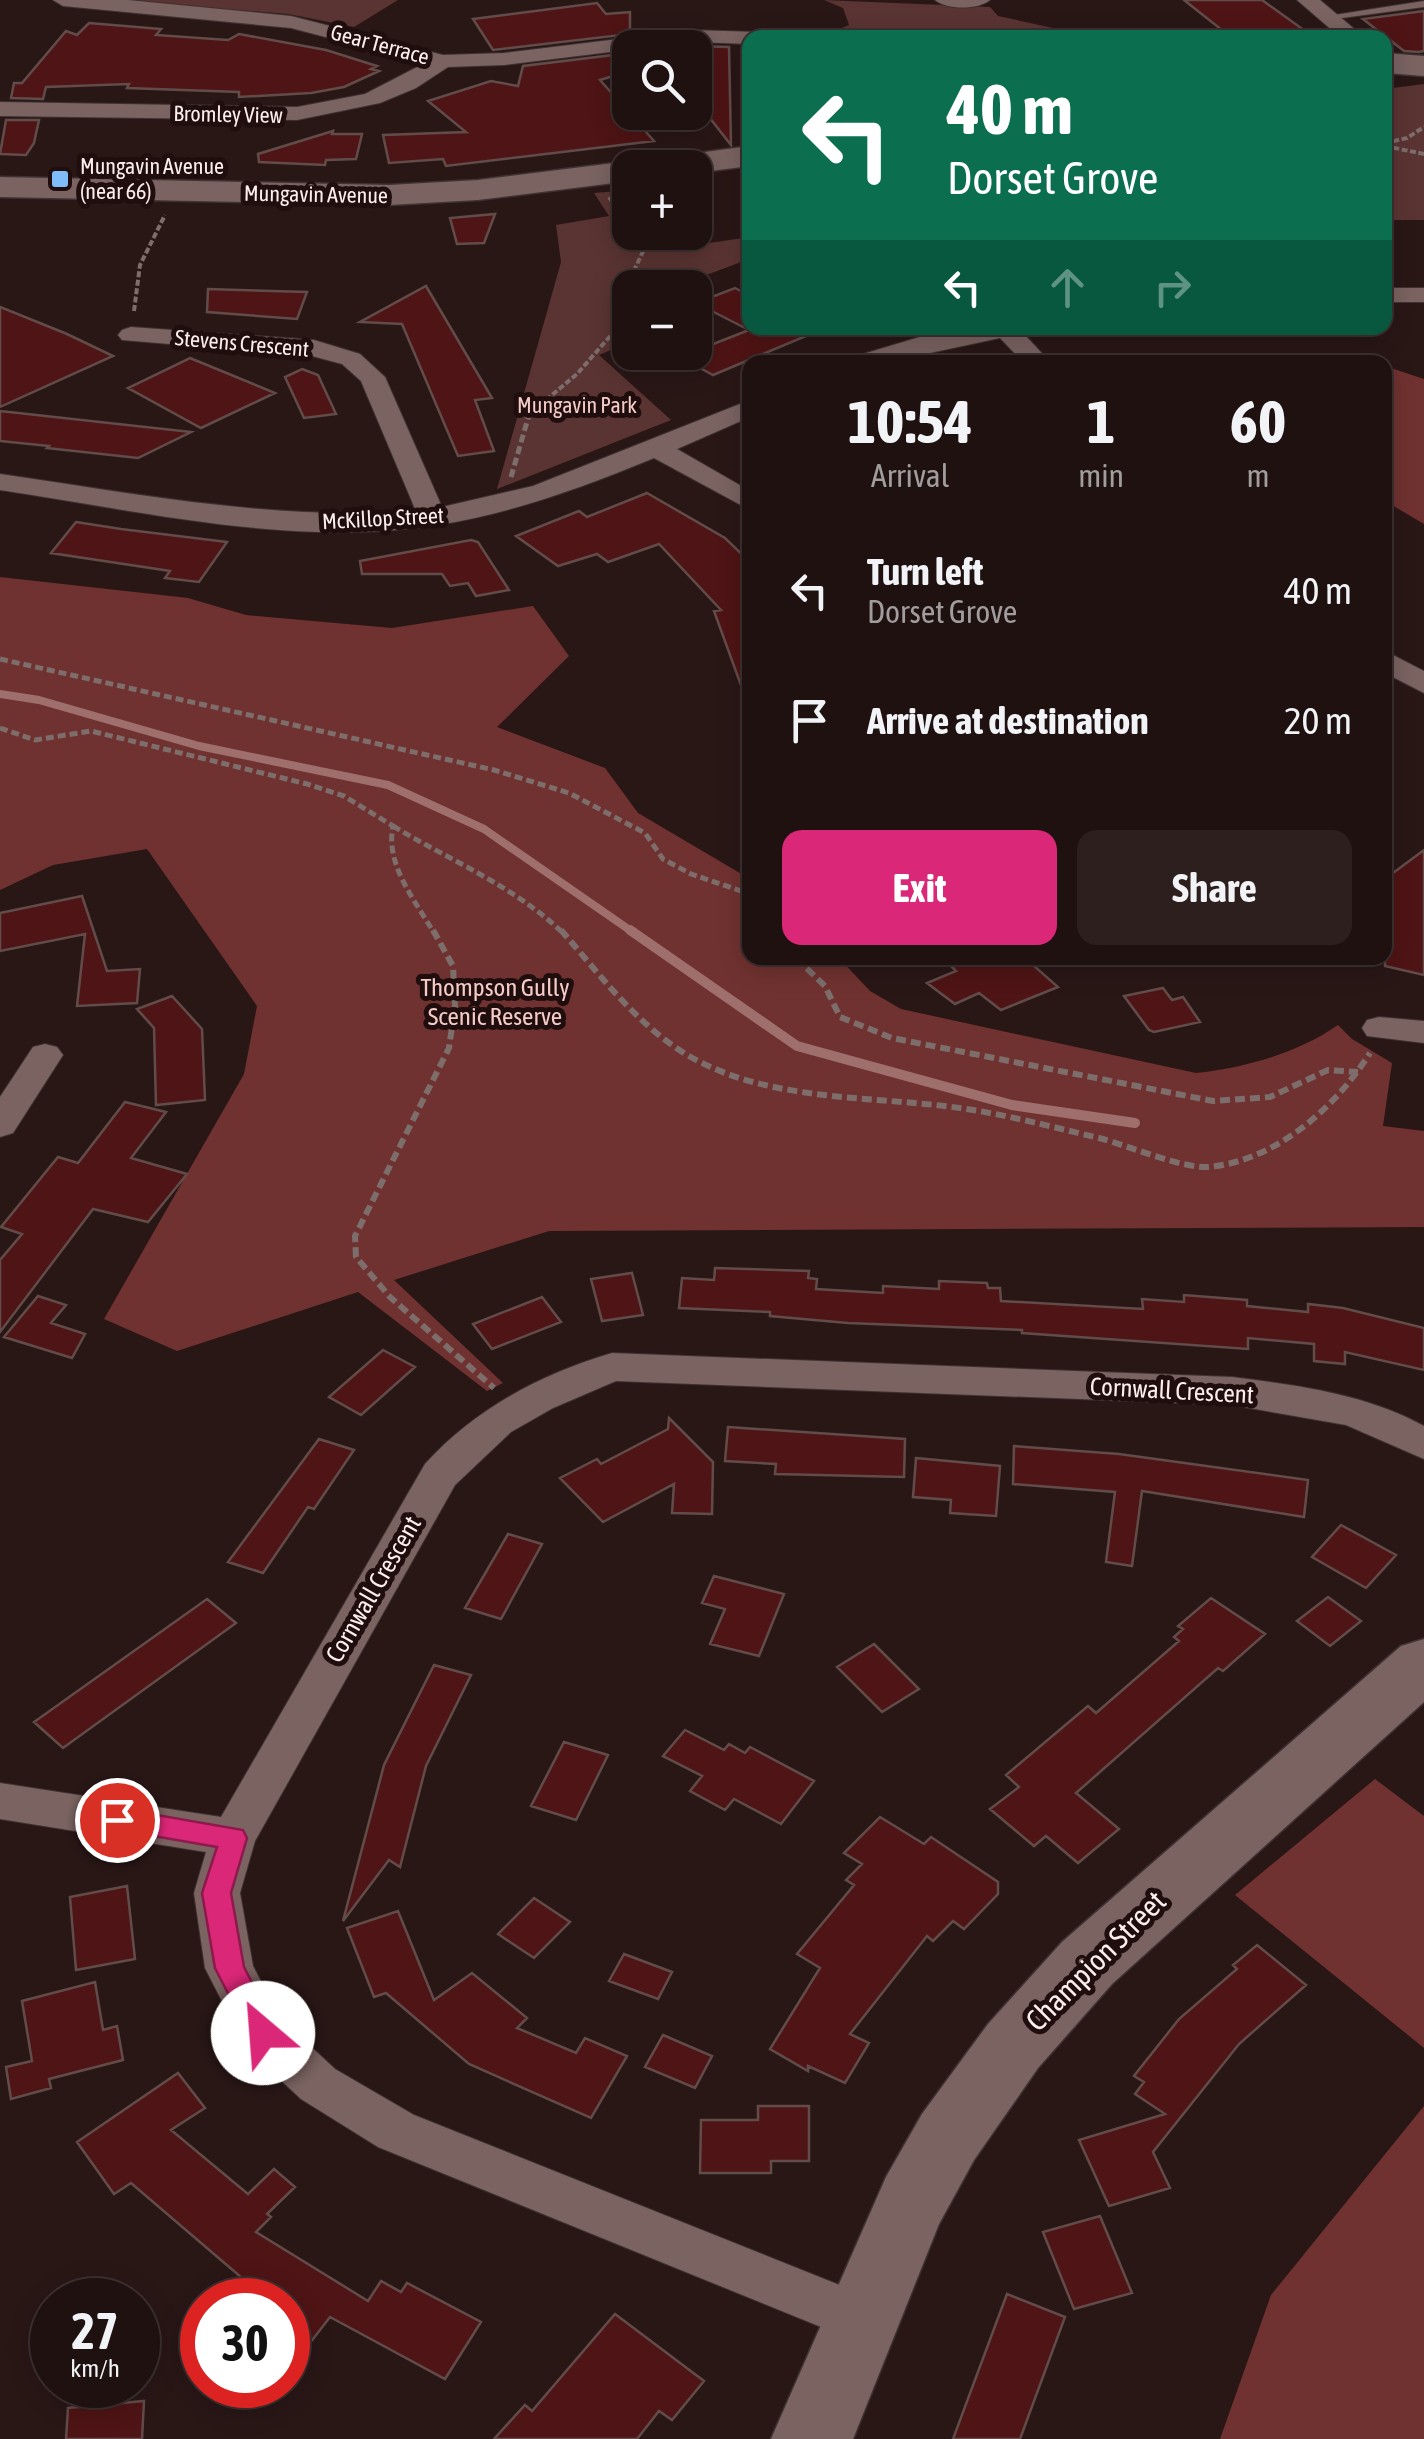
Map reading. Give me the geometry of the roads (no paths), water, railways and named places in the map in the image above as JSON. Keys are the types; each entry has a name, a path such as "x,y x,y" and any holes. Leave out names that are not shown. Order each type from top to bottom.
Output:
{"main road":[{"path":"712,161 742,157"},
{"name":"Mungavin Avenue","path":"0,186 389,195 478,190 612,174"},
{"name":"Champion Street","path":"810,2439 913,2198 1006,2054 1048,2002 1128,1924 1424,1664"}],"street":[{"name":"Gear Terrace","path":"62,0 291,22 443,62 692,36 742,38"},
{"path":"946,0 980,0"},
{"path":"1307,0 1345,30"},
{"name":"Bromley View","path":"0,108 200,115 316,114 380,98 408,86 443,62"},
{"path":"1392,294 1424,295"},
{"name":"Stevens Crescent","path":"131,335 314,348 351,359 372,376 433,518"},
{"path":"886,355 971,335"},
{"path":"1015,335 1031,355"},
{"name":"McKillop Street","path":"0,482 318,522 433,518 503,504 742,411"},
{"path":"654,447 742,497"},
{"path":"1392,664 1424,684"},
{"path":"1379,1028 1424,1032"},
{"path":"0,1125 45,1055"},
{"name":"Cornwall Crescent","path":"862,2319 396,2131 318,2084 263,2033 229,1968 216,1893 234,1838 344,1637 440,1475 462,1447 516,1407 612,1368 1232,1391 1296,1399 1356,1413 1424,1444"},
{"path":"0,1801 234,1838"}],"lane":[{"path":"1327,16 1424,4"}],"waterway":[{"path":"0,694 39,700 199,746 388,785 484,829 634,933"},
{"path":"630,930 797,1046 1012,1105 1135,1123"}],"place":[{"name":"Mungavin Avenue (near 66)","path":"60,179"}],"park label":[{"name":"Mungavin Park","path":"577,405"},
{"name":"Thompson Gully Scenic Reserve","path":"495,1002"}]}
